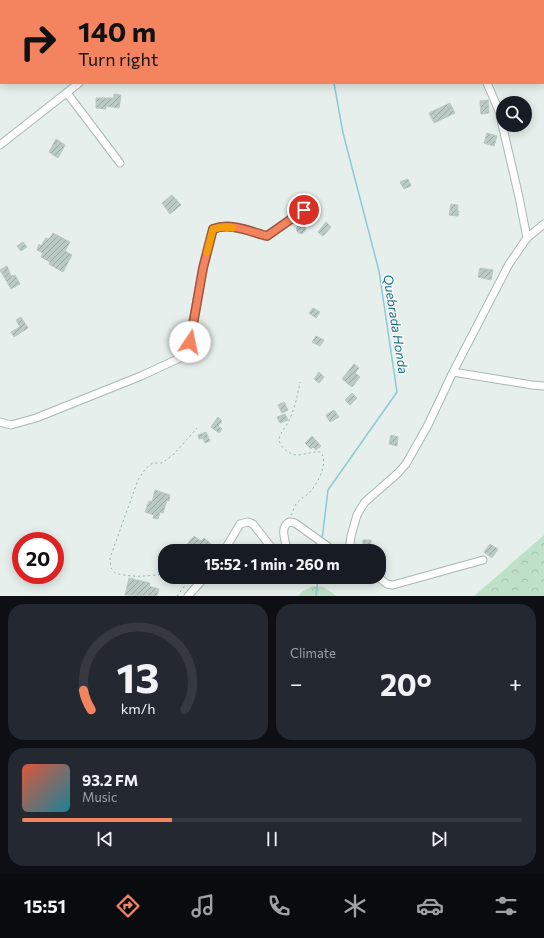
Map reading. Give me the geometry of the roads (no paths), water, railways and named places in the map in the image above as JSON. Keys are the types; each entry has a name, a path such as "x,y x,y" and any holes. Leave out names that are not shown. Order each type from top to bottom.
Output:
{"street":[{"path":"0,145 78,84"},
{"path":"487,84 498,111 519,197 527,238"},
{"path":"67,93 120,163"},
{"path":"0,422 11,425 36,418 141,376 182,357 187,352 203,268 213,229 223,227 242,228 267,236 304,210"},
{"path":"349,544 357,514 365,502 406,464 428,425 453,372 510,264 527,238 544,224"},
{"path":"453,372 532,386 544,386"},
{"path":"228,544 240,524 248,522 253,524 269,544"},
{"path":"286,544 283,528 284,524 289,522 295,523 324,544"},
{"path":"386,583 393,585 484,560"},
{"path":"188,596 199,584"}],"waterway":[{"name":"Quebrada Honda","path":"322,540 328,490 397,392 379,271 343,133 334,84"},
{"name":"Quebrada Honda","path":"316,596 317,584"}]}
